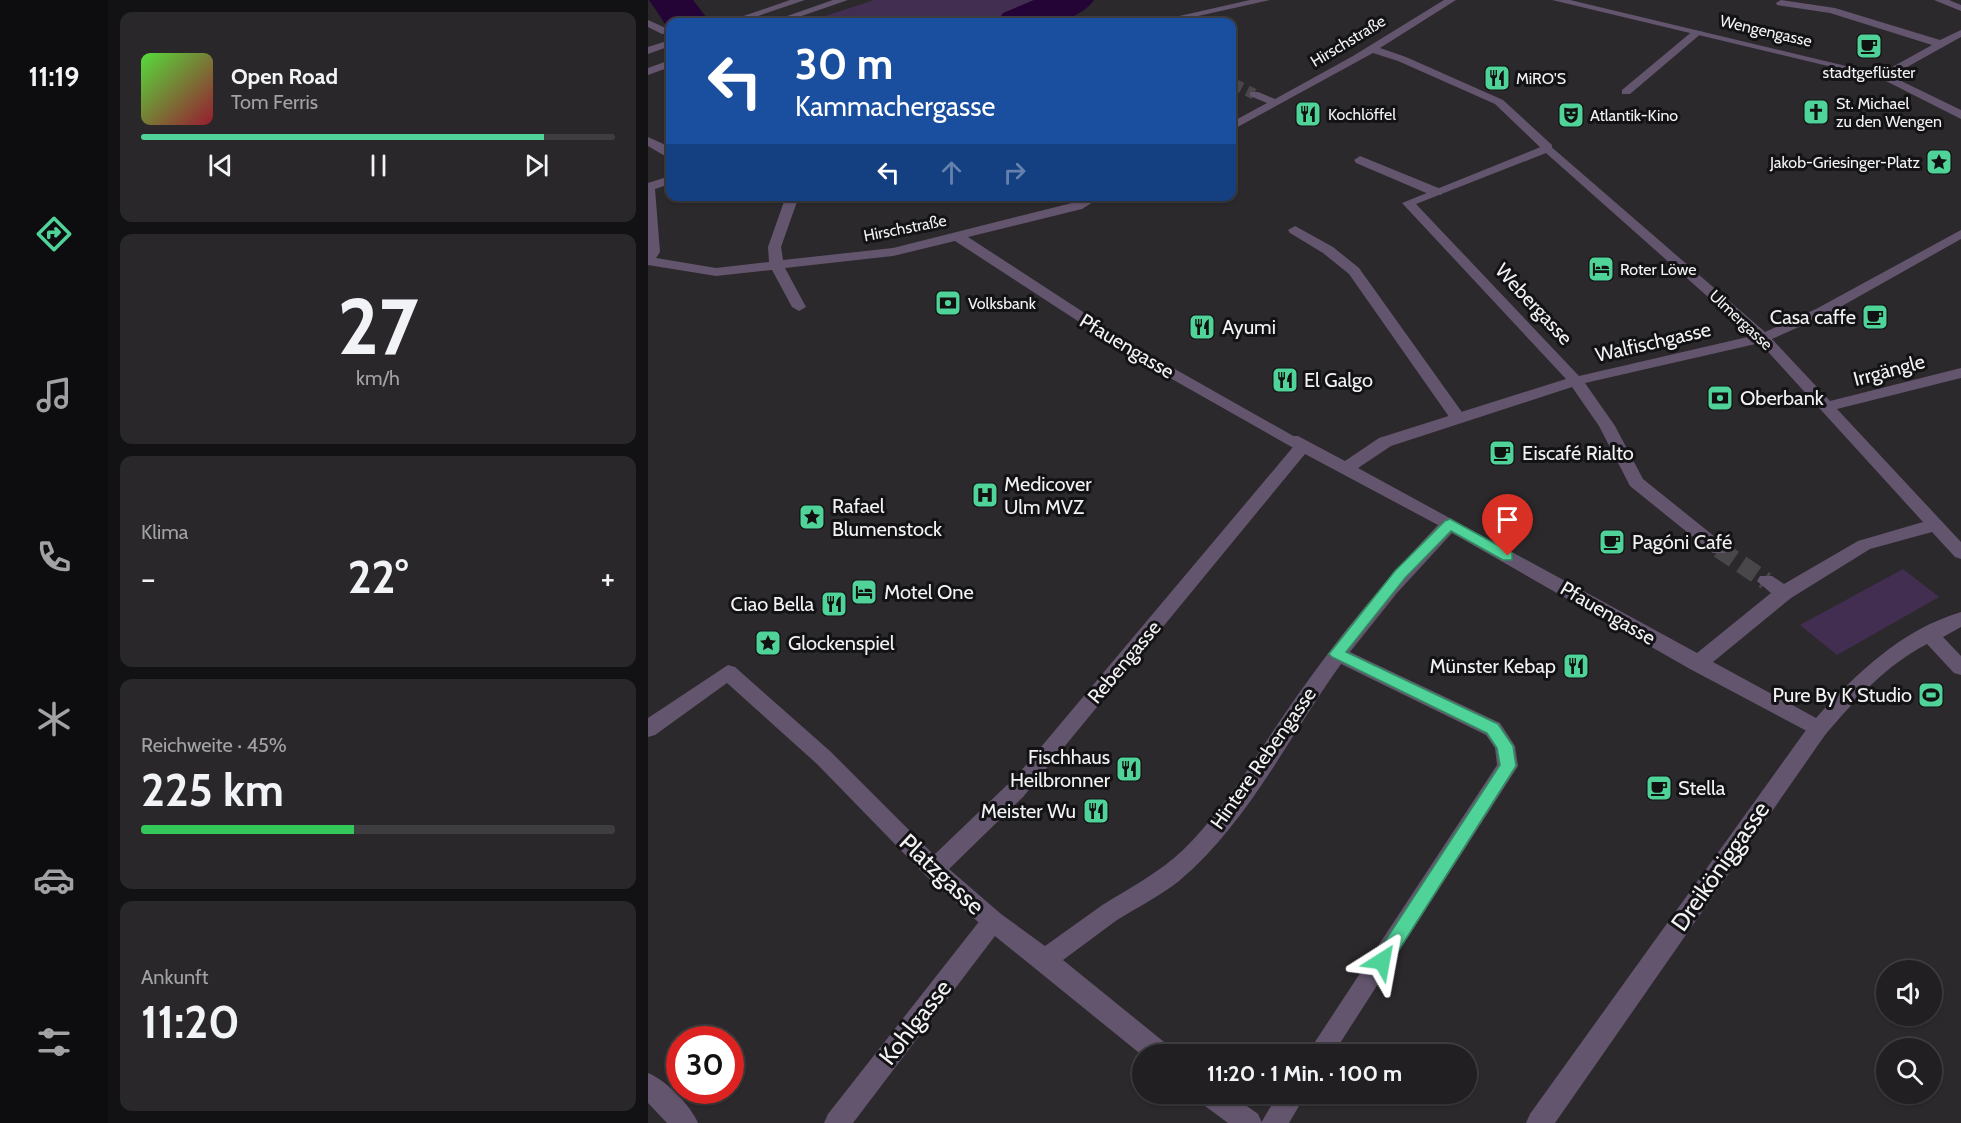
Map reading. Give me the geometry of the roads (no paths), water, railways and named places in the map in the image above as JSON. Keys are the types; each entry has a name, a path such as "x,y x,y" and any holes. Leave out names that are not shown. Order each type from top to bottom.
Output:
{"street":[{"path":"744,18 800,0"},
{"path":"787,18 843,0"},
{"path":"1177,18 1265,0"},
{"name":"Hirschstraße","path":"1236,125 1371,49 1451,0"},
{"name":"Wengengasse","path":"1557,0 1882,76 1961,115"},
{"path":"1939,0 1961,8"},
{"path":"1781,3 1831,10 1941,44"},
{"path":"750,18 757,14"},
{"path":"648,23 666,32"},
{"path":"1626,92 1698,32"},
{"path":"1882,76 1961,33"},
{"path":"648,51 666,44"},
{"name":"Ulmergasse","path":"1371,49 1402,59 1499,102 1762,338 1961,553"},
{"path":"648,61 666,54"},
{"path":"648,72 666,65"},
{"path":"1254,94 1276,103"},
{"path":"648,141 666,150"},
{"name":"Webergasse","path":"1548,148 1408,203 1576,381 1607,426 1636,482 1719,549"},
{"path":"1360,160 1436,192"},
{"path":"648,260 653,252 648,187 666,181"},
{"path":"792,201 787,219 774,249 777,264 799,307"},
{"name":"Hirschstraße","path":"648,260 716,272 893,252 1079,201"},
{"path":"1295,230 1328,250 1354,271 1458,418"},
{"name":"Walfischgasse","path":"1347,468 1385,442 1576,381 1762,338 1821,312 1961,234"},
{"name":"Pfauengasse","path":"957,236 1138,354 1450,524 1697,664 1818,729"},
{"name":"Irrgängle","path":"1827,407 1961,373"},
{"name":"Rebengasse","path":"934,869 1016,791 1298,443"},
{"name":"Hintere Rebengasse","path":"1045,960 1109,913 1171,874 1205,839 1233,803 1337,654 1400,574 1450,524"},
{"path":"1697,664 1784,593 1864,545 1935,525"},
{"path":"1766,580 1784,593"},
{"name":"Dreiköniggasse","path":"1539,1123 1818,729 1859,683 1896,652 1961,619"},
{"path":"1929,634 1961,668"},
{"path":"1327,1044 1508,766 1505,746 1493,729 1337,654"},
{"name":"Platzgasse","path":"648,729 729,672 824,758 934,869 993,921 1045,960 1148,1044"},
{"name":"Kohlgasse","path":"837,1123 993,921"},
{"path":"648,1085 685,1123"},
{"path":"1223,1104 1249,1123"},
{"path":"1274,1123 1286,1104"}],"waterway":[{"path":"671,0 682,18"},
{"path":"1029,18 1072,0"}],"tunnel":[{"path":"1236,85 1254,94"},
{"path":"1719,549 1766,581"}],"place":[{"name":"stadtgeflüster","path":"1869,46"},
{"name":"MiRO'S","path":"1497,78"},
{"name":"St. Michael zu den Wengen","path":"1816,112"},
{"name":"Kochlöffel","path":"1308,114"},
{"name":"Atlantik-Kino","path":"1571,115"},
{"name":"Jakob-Griesinger-Platz","path":"1939,162"},
{"name":"Roter Löwe","path":"1601,269"},
{"name":"Volksbank","path":"948,303"},
{"name":"Casa caffe","path":"1875,317"},
{"name":"Ayumi","path":"1202,327"},
{"name":"El Galgo","path":"1285,380"},
{"name":"Oberbank","path":"1720,398"},
{"name":"Eiscafé Rialto","path":"1502,453"},
{"name":"Medicover Ulm MVZ","path":"985,495"},
{"name":"Rafael Blumenstock","path":"812,517"},
{"name":"Pagóni Café","path":"1612,542"},
{"name":"Motel One","path":"864,592"},
{"name":"Ciao Bella","path":"834,604"},
{"name":"Glockenspiel","path":"768,643"},
{"name":"Münster Kebap","path":"1576,666"},
{"name":"Pure By K Studio","path":"1931,695"},
{"name":"Fischhaus Heilbronner","path":"1129,769"},
{"name":"Stella","path":"1659,788"},
{"name":"Meister Wu","path":"1096,811"}]}
